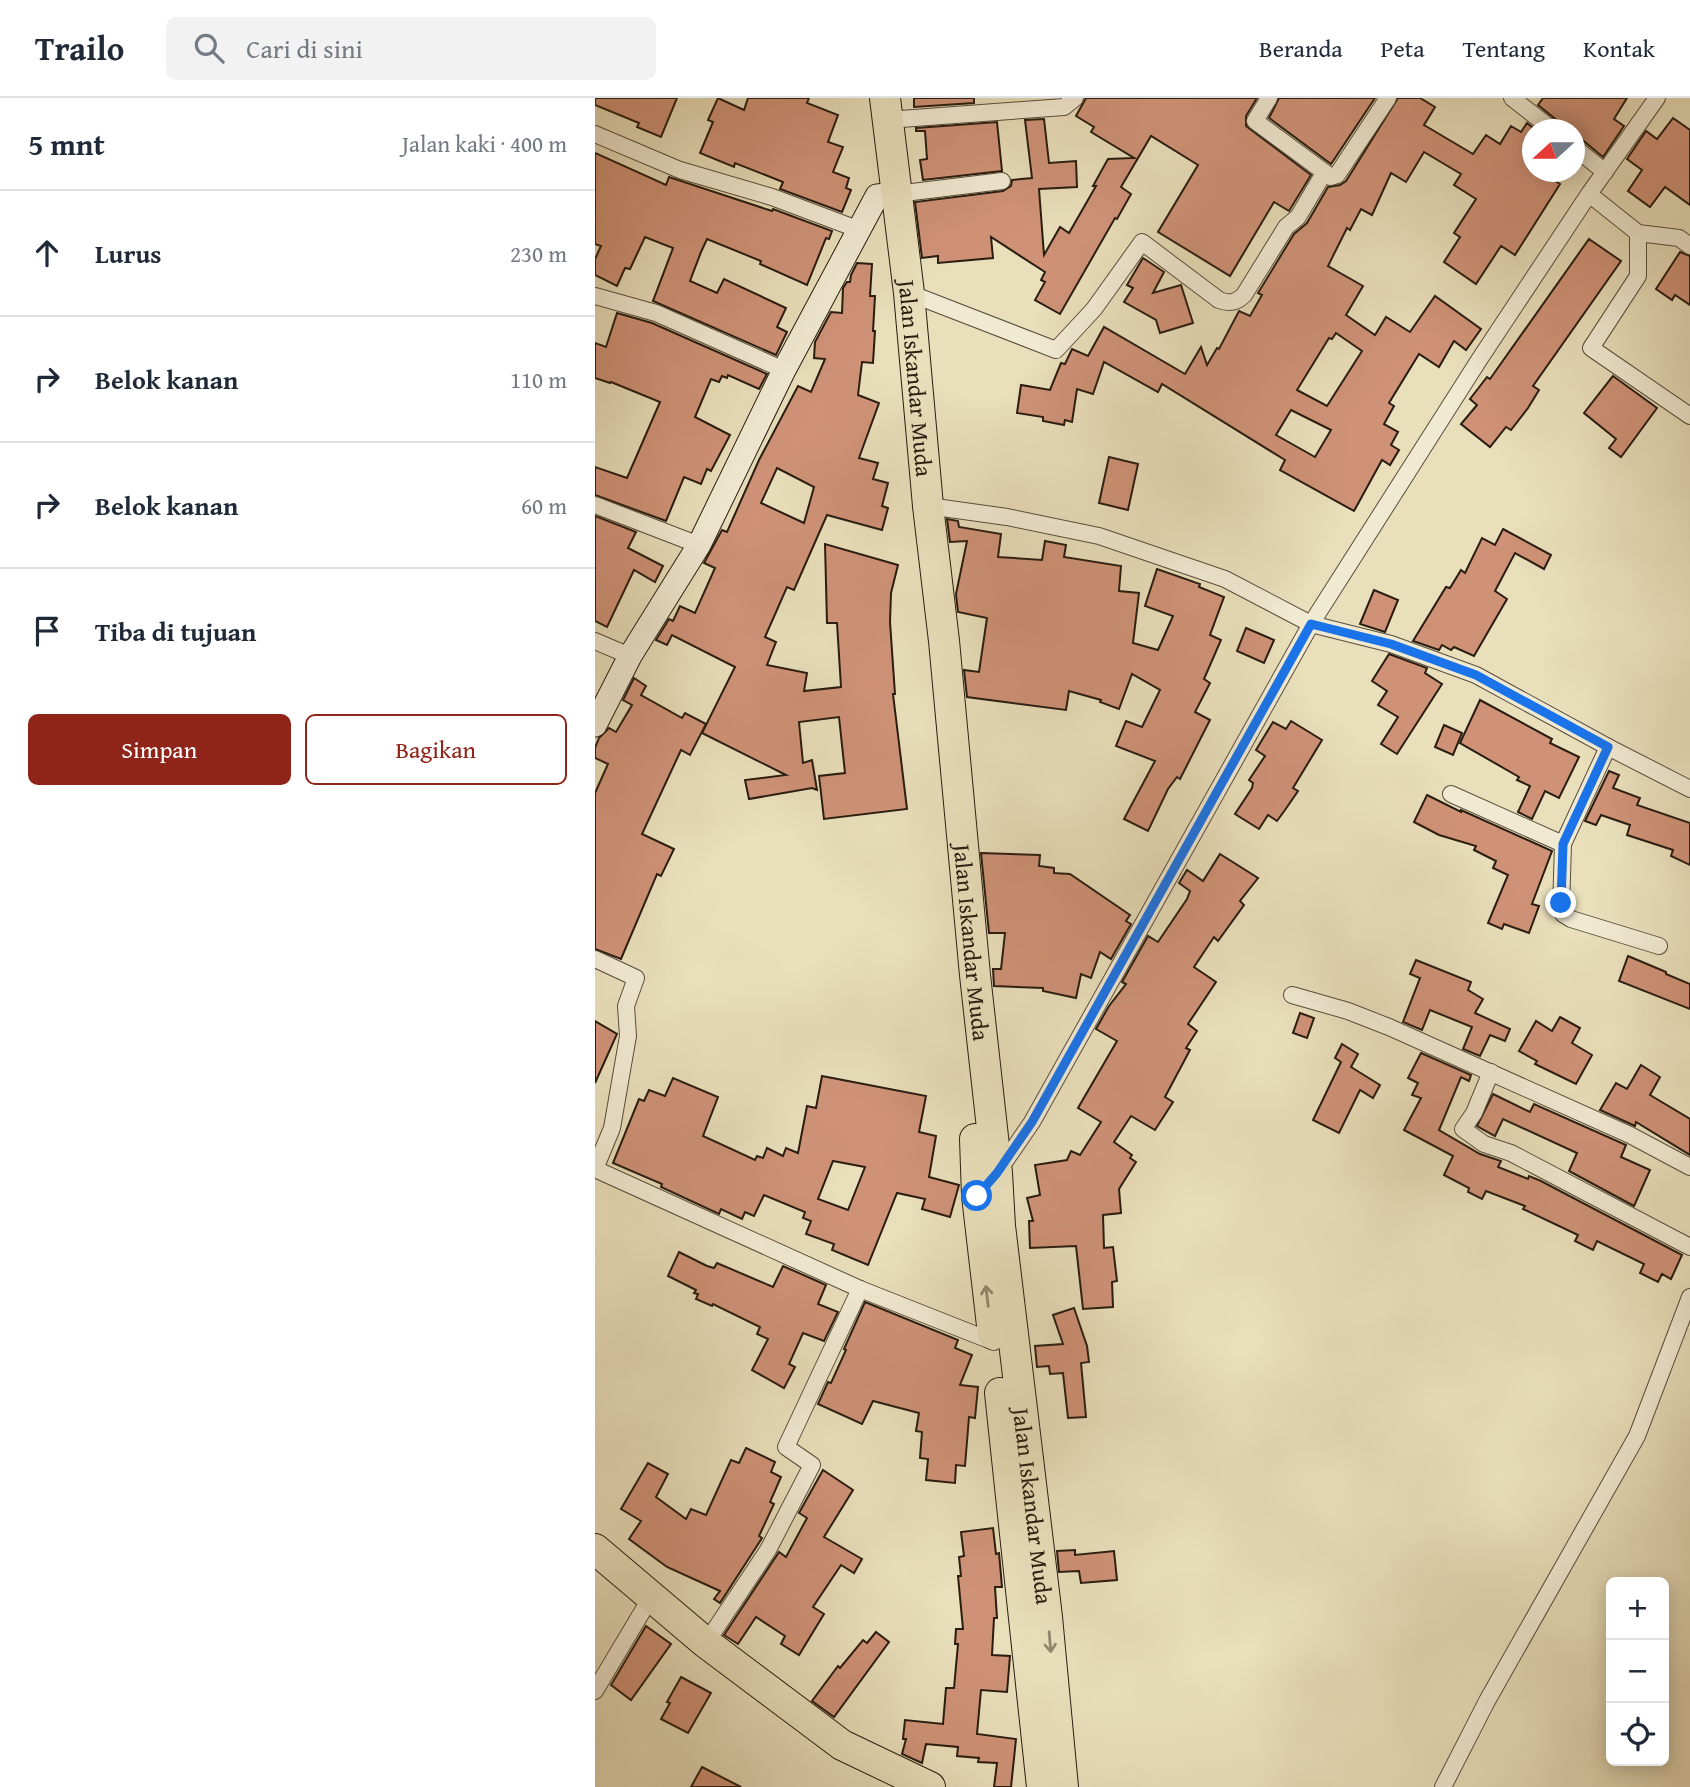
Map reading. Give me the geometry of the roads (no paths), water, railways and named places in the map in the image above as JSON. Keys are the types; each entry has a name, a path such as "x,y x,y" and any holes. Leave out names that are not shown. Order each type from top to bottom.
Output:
{"highway":[{"name":"Jalan Iskandar Muda","path":"880,105 914,538 957,981 975,1130 977,1196 994,1342 1021,1485"},
{"name":"Jalan Iskandar Muda","path":"886,195 909,293 928,506 997,1173 1021,1485 1063,1787"},
{"name":"Jalan Iskandar Muda","path":"1026,1526 1042,1787"},
{"path":"595,1549 706,1643 842,1745 929,1787"}],"street":[{"path":"880,105 1064,107 1075,98"},
{"path":"1269,98 1255,121 1331,177 1337,175 1388,98"},
{"path":"1512,98 1539,119"},
{"path":"977,1196 997,1173 1032,1122 1311,624 1420,450 1589,194 1657,98"},
{"path":"595,134 680,170 772,197 857,229"},
{"path":"1585,156 1605,172"},
{"path":"909,293 1056,350 1094,309 1142,242 1219,300 1236,301 1244,295 1286,227 1298,217 1324,173"},
{"path":"595,725 629,656 699,545 784,370 857,229 886,195 1002,181"},
{"path":"1589,194 1639,233 1687,243"},
{"path":"1639,233 1638,276 1591,348 1690,416"},
{"path":"595,296 656,313 784,370"},
{"path":"595,505 699,545"},
{"path":"928,506 1007,517 1099,536 1225,579 1311,624 1391,644 1476,675 1690,789"},
{"path":"595,641 629,656"},
{"path":"1608,747 1563,844 1560,906 1563,914 1571,919 1659,946"},
{"path":"1451,794 1563,844"},
{"path":"595,959 636,978 625,1006 628,1036 611,1128 595,1169 860,1289 994,1342"},
{"path":"1292,995 1348,1011 1491,1072 1630,1135 1690,1167"},
{"path":"1491,1072 1474,1113 1463,1129 1484,1144 1511,1153 1690,1247"},
{"path":"706,1643 768,1550 812,1465 786,1447 860,1289"},
{"path":"1443,1787 1487,1701 1637,1436 1690,1297"},
{"path":"595,1691 651,1597"}]}
